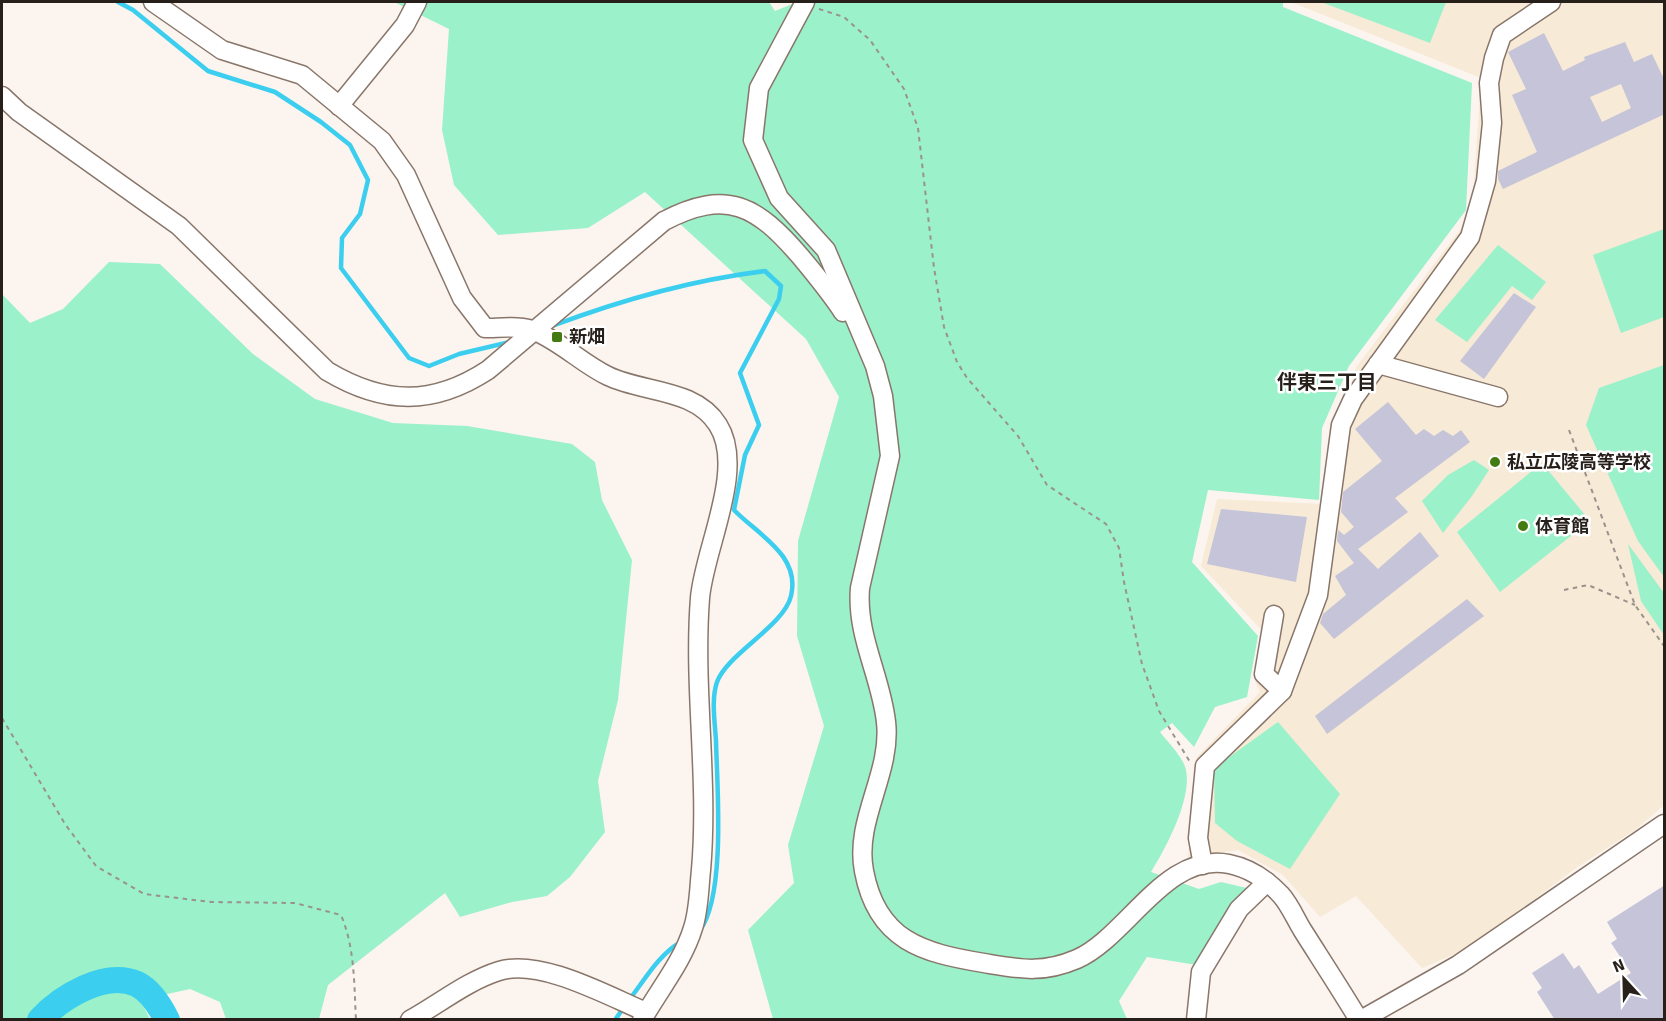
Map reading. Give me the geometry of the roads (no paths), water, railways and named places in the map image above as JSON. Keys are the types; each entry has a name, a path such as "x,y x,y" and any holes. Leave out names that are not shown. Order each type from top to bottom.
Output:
{"street":[{"path":"153,2 222,50 302,75 382,141 406,175 462,298 485,328 533,330 609,377 678,396 703,409 718,424 727,446 726,473 700,595 698,676 703,839 698,904 693,928 679,958 644,1016 576,982 514,968 475,980 410,1020"},
{"path":"339,106 405,25 417,2"},
{"path":"1203,865 1198,838 1205,766 1277,696 1318,595 1341,425 1353,399 1470,237 1486,181 1492,123 1488,82 1502,35 1551,2"},
{"path":"805,3 759,88 753,140 779,198 826,250 862,341 875,366 883,396 890,456 860,588 858,607 863,636 886,723 885,757 867,819 863,845 863,868 869,893 882,916 900,936 920,949 941,956 1031,971 1053,968 1079,958 1108,937 1164,885 1185,871 1203,865 1227,864 1249,871 1267,882 1283,897 1360,1020 1458,965 1665,824"},
{"path":"2,96 20,112 178,226 296,344 327,371 350,385 378,394 409,398 440,394 464,386 488,370 664,221 687,209 713,204 737,206 758,215 776,228 838,305 862,341"},
{"path":"1378,364 1498,397"},
{"path":"1274,615 1264,674 1277,696"},
{"path":"1196,1020 1201,972 1239,909 1267,882"}],"waterway":[{"path":"118,2 133,10 208,71 275,92 321,122 350,145 368,180 360,214 342,238 341,268 409,358 429,366 459,354 510,342"},
{"path":"552,326 657,292 738,275 765,271 781,286 779,299 740,373 759,425 745,455 734,510 765,537 783,557 790,569 791,596 778,618 723,671 715,689 717,866 714,892 708,914 700,930"},
{"path":"629,1000 666,953 681,942"},
{"path":"40,1020 71,995 84,988 111,980 125,981 142,987 155,999 167,1020"},
{"path":"615,1020 624,1007"}],"place":[{"name":"新畑","path":"557,337"},
{"name":"私立広陵高等学校","path":"1495,462"},
{"name":"体育館","path":"1523,526"}],"district":[{"name":"伴東三丁目","path":"1327,382"}]}
